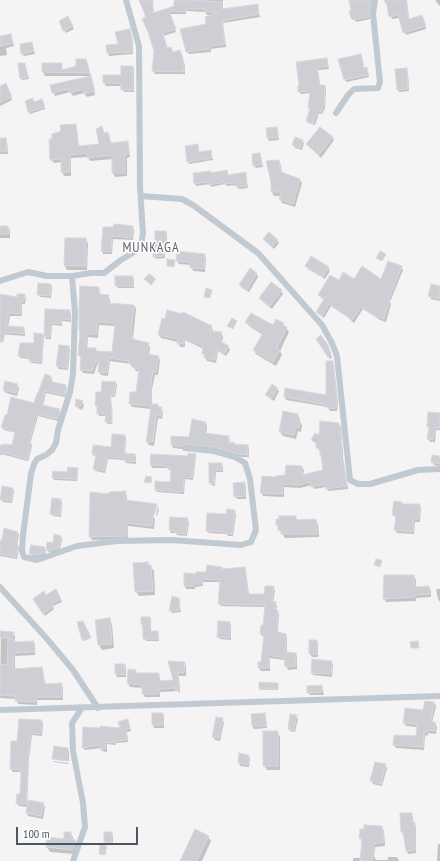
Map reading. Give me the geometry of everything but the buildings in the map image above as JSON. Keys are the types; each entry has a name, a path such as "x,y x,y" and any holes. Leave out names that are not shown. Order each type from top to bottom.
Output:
{"street":[{"path":"0,281 28,272 47,276 72,276 91,273 104,274 121,260 134,252 141,244 143,234 139,46 126,0"},
{"path":"336,113 354,89 378,88 380,82 373,14 374,0"},
{"path":"141,196 182,199 193,205 258,253 322,325 337,356 350,480 358,484 370,484 418,470 440,469"},
{"path":"72,276 75,312 73,374 71,386 58,430 56,443 52,450 46,455 37,459 32,469 22,551 24,558 37,560 77,546 117,542 171,540 241,545 251,542 256,530 250,479 244,463 235,457 214,451 185,448"},
{"path":"0,587 73,670 98,708"},
{"path":"0,710 440,696"},
{"path":"73,861 85,827 83,803 73,751 72,723 82,708"}],"district":[{"name":"MUNKAGA","path":"151,248"}]}
